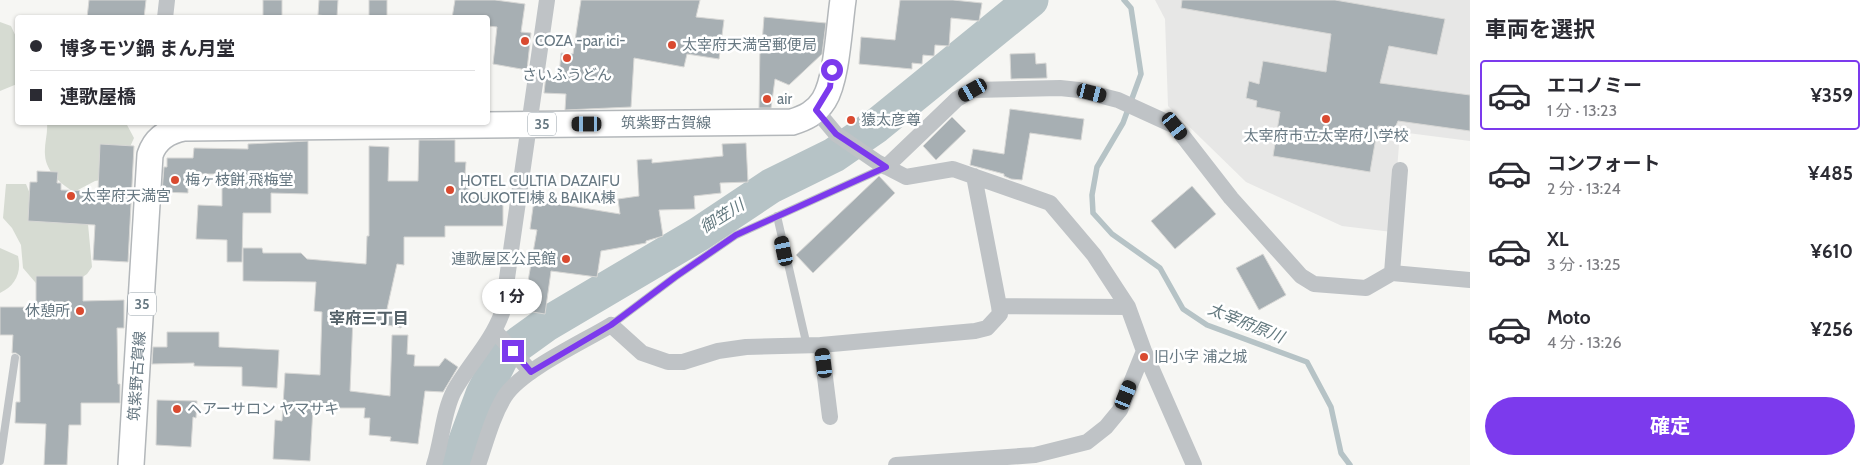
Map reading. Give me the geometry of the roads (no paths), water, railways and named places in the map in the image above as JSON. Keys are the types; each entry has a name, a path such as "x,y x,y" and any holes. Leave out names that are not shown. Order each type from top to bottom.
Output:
{"main road":[{"path":"816,110 830,87 843,0"},
{"name":"筑紫野古賀線","path":"490,124 792,122 806,118 816,110"},
{"name":"筑紫野古賀線","path":"131,465 150,156 155,133 167,134 184,128 444,125"}],"street":[{"path":"165,15 167,0"},
{"path":"434,465 442,441 446,408 450,399 498,333 531,124 547,0"},
{"path":"881,165 957,99 973,90 1060,88 1079,90 1137,107 1175,126 1231,198 1301,276 1314,284 1366,288 1392,273 1470,280"},
{"path":"816,110 836,134 881,165 906,177 953,169 1050,203 1094,255 1128,307 1144,351 1194,465"},
{"path":"1392,273 1400,170"},
{"path":"478,465 493,422 506,395 528,369 611,325 642,353 668,362 683,362 718,351 746,347 814,345 975,331 987,328 1000,314 1000,306 974,176"},
{"path":"1000,306 1128,307"},
{"path":"498,333 528,369"},
{"path":"814,345 830,417"},
{"path":"896,465 1037,460 1087,442 1106,427 1120,410 1144,351"}],"lane":[{"path":"611,325 675,277 736,235 881,165"},
{"path":"777,216 814,345"},
{"path":"0,461 15,358"}],"waterway":[{"name":"御笠川","path":"457,465 483,394 502,356 545,325 699,234 771,186 834,155 876,126 1031,0"},
{"name":"太宰府原川","path":"1124,0 1131,8 1141,74 1123,123 1097,167 1092,195 1093,213 1112,234 1160,268 1183,309 1207,325 1307,362 1331,407 1341,453 1350,465"}],"place":[{"name":"COZA -par ici-","path":"525,41"},
{"name":"太宰府天満宮郵便局","path":"672,45"},
{"name":"さいふうどん","path":"567,58"},
{"name":"air","path":"767,99"},
{"name":"太宰府市立太宰府小学校","path":"1326,119"},
{"name":"猿太彦尊","path":"851,120"},
{"name":"梅ヶ枝餅 飛梅堂","path":"175,180"},
{"name":"HOTEL CULTIA DAZAIFU KOUKOTEI棟 & BAIKA棟","path":"450,190"},
{"name":"太宰府天満宮","path":"71,196"},
{"name":"連歌屋区公民館","path":"566,259"},
{"name":"休憩所","path":"80,311"},
{"name":"旧小字 浦之城","path":"1144,357"},
{"name":"ヘアーサロン ヤマサキ","path":"177,409"}],"district":[{"name":"宰府三丁目","path":"369,318"}]}
